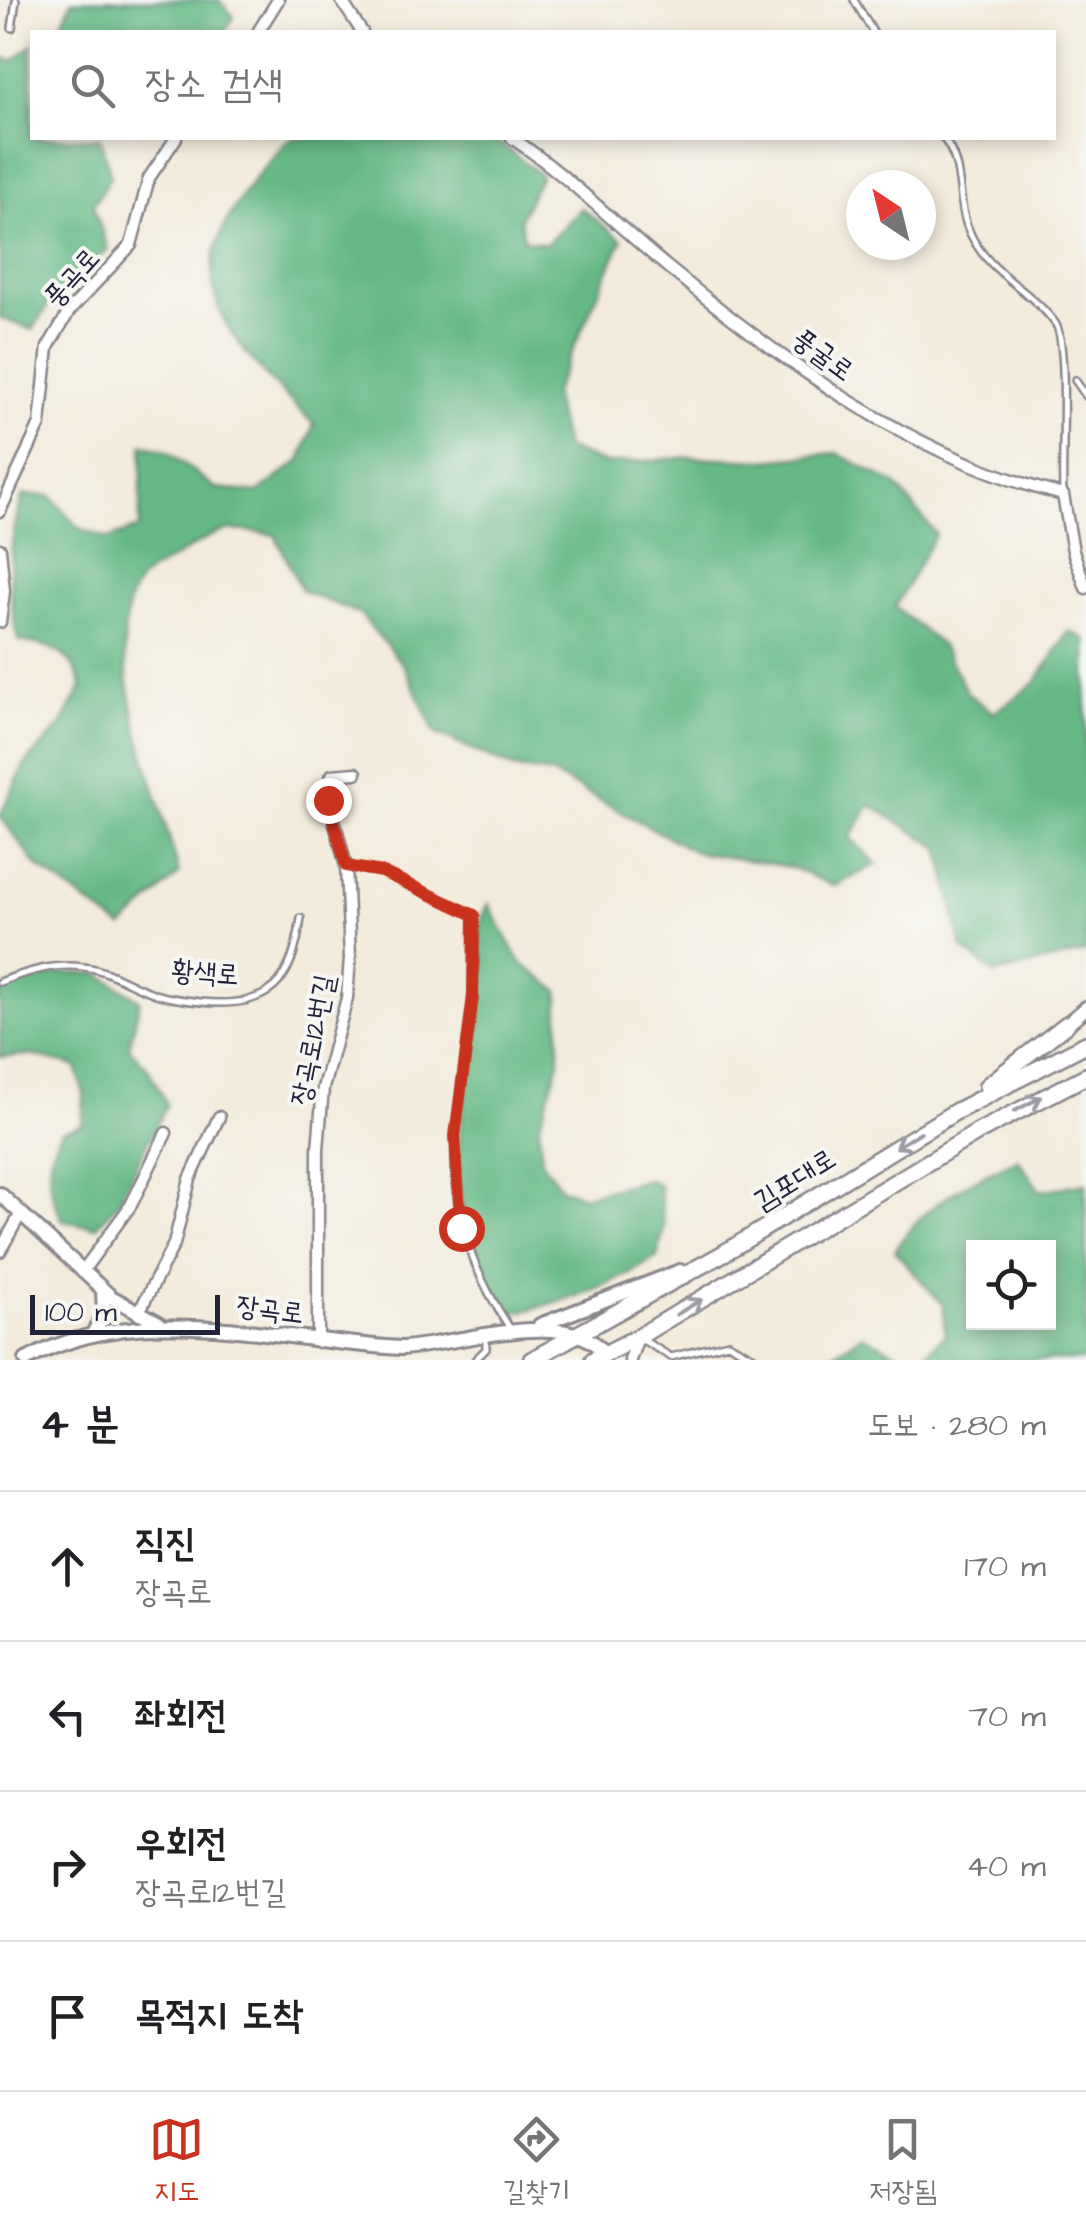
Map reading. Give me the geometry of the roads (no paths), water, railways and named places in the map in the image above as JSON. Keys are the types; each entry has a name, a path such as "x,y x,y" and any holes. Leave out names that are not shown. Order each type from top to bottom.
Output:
{"main road":[{"path":"954,1112 1067,1024"},
{"name":"김포대로","path":"531,1360 724,1253 954,1112 1086,1044"},
{"name":"김포대로","path":"599,1357 978,1132 1086,1076"}],"street":[{"path":"259,30 278,0"},
{"path":"341,0 361,30"},
{"name":"풍곡로","path":"0,511 36,437 45,359 56,330 131,245 150,178 175,140"},
{"name":"풍굴로","path":"514,140 685,281 846,400 998,478 1063,495"},
{"path":"1063,495 1073,550 1086,588"},
{"path":"0,548 0,622"},
{"name":"장곡로12번길","path":"318,1342 316,1176 324,1088 350,975 346,866 327,781 332,775 356,773"},
{"path":"1067,1024 1086,1008"},
{"path":"138,1314 174,1244 190,1179 219,1117"},
{"path":"82,1272 132,1205 166,1133"},
{"path":"0,1194 104,1290 138,1314 162,1324"},
{"path":"0,1251 20,1215"},
{"path":"533,1328 724,1253"},
{"path":"94,1332 104,1314 104,1290"},
{"name":"장곡로","path":"26,1360 94,1332 162,1324 402,1348 533,1328 583,1334"},
{"path":"583,1334 595,1340 599,1357"},
{"path":"630,1360 638,1337"}],"lane":[{"path":"12,28 16,0"},
{"path":"854,0 872,30"},
{"path":"944,140 958,164 964,219 976,244 1047,314 1062,336 1063,495"},
{"path":"1075,380 1086,396"},
{"path":"346,866 382,872 474,915 473,996 455,1136 457,1205 473,1268 512,1333"},
{"name":"황색로","path":"0,982 48,968 84,967 165,997 239,1003 266,996 284,977 298,944 301,918"},
{"path":"638,1337 671,1356 728,1343 759,1360"},
{"path":"476,1360 486,1350 486,1338"}]}
